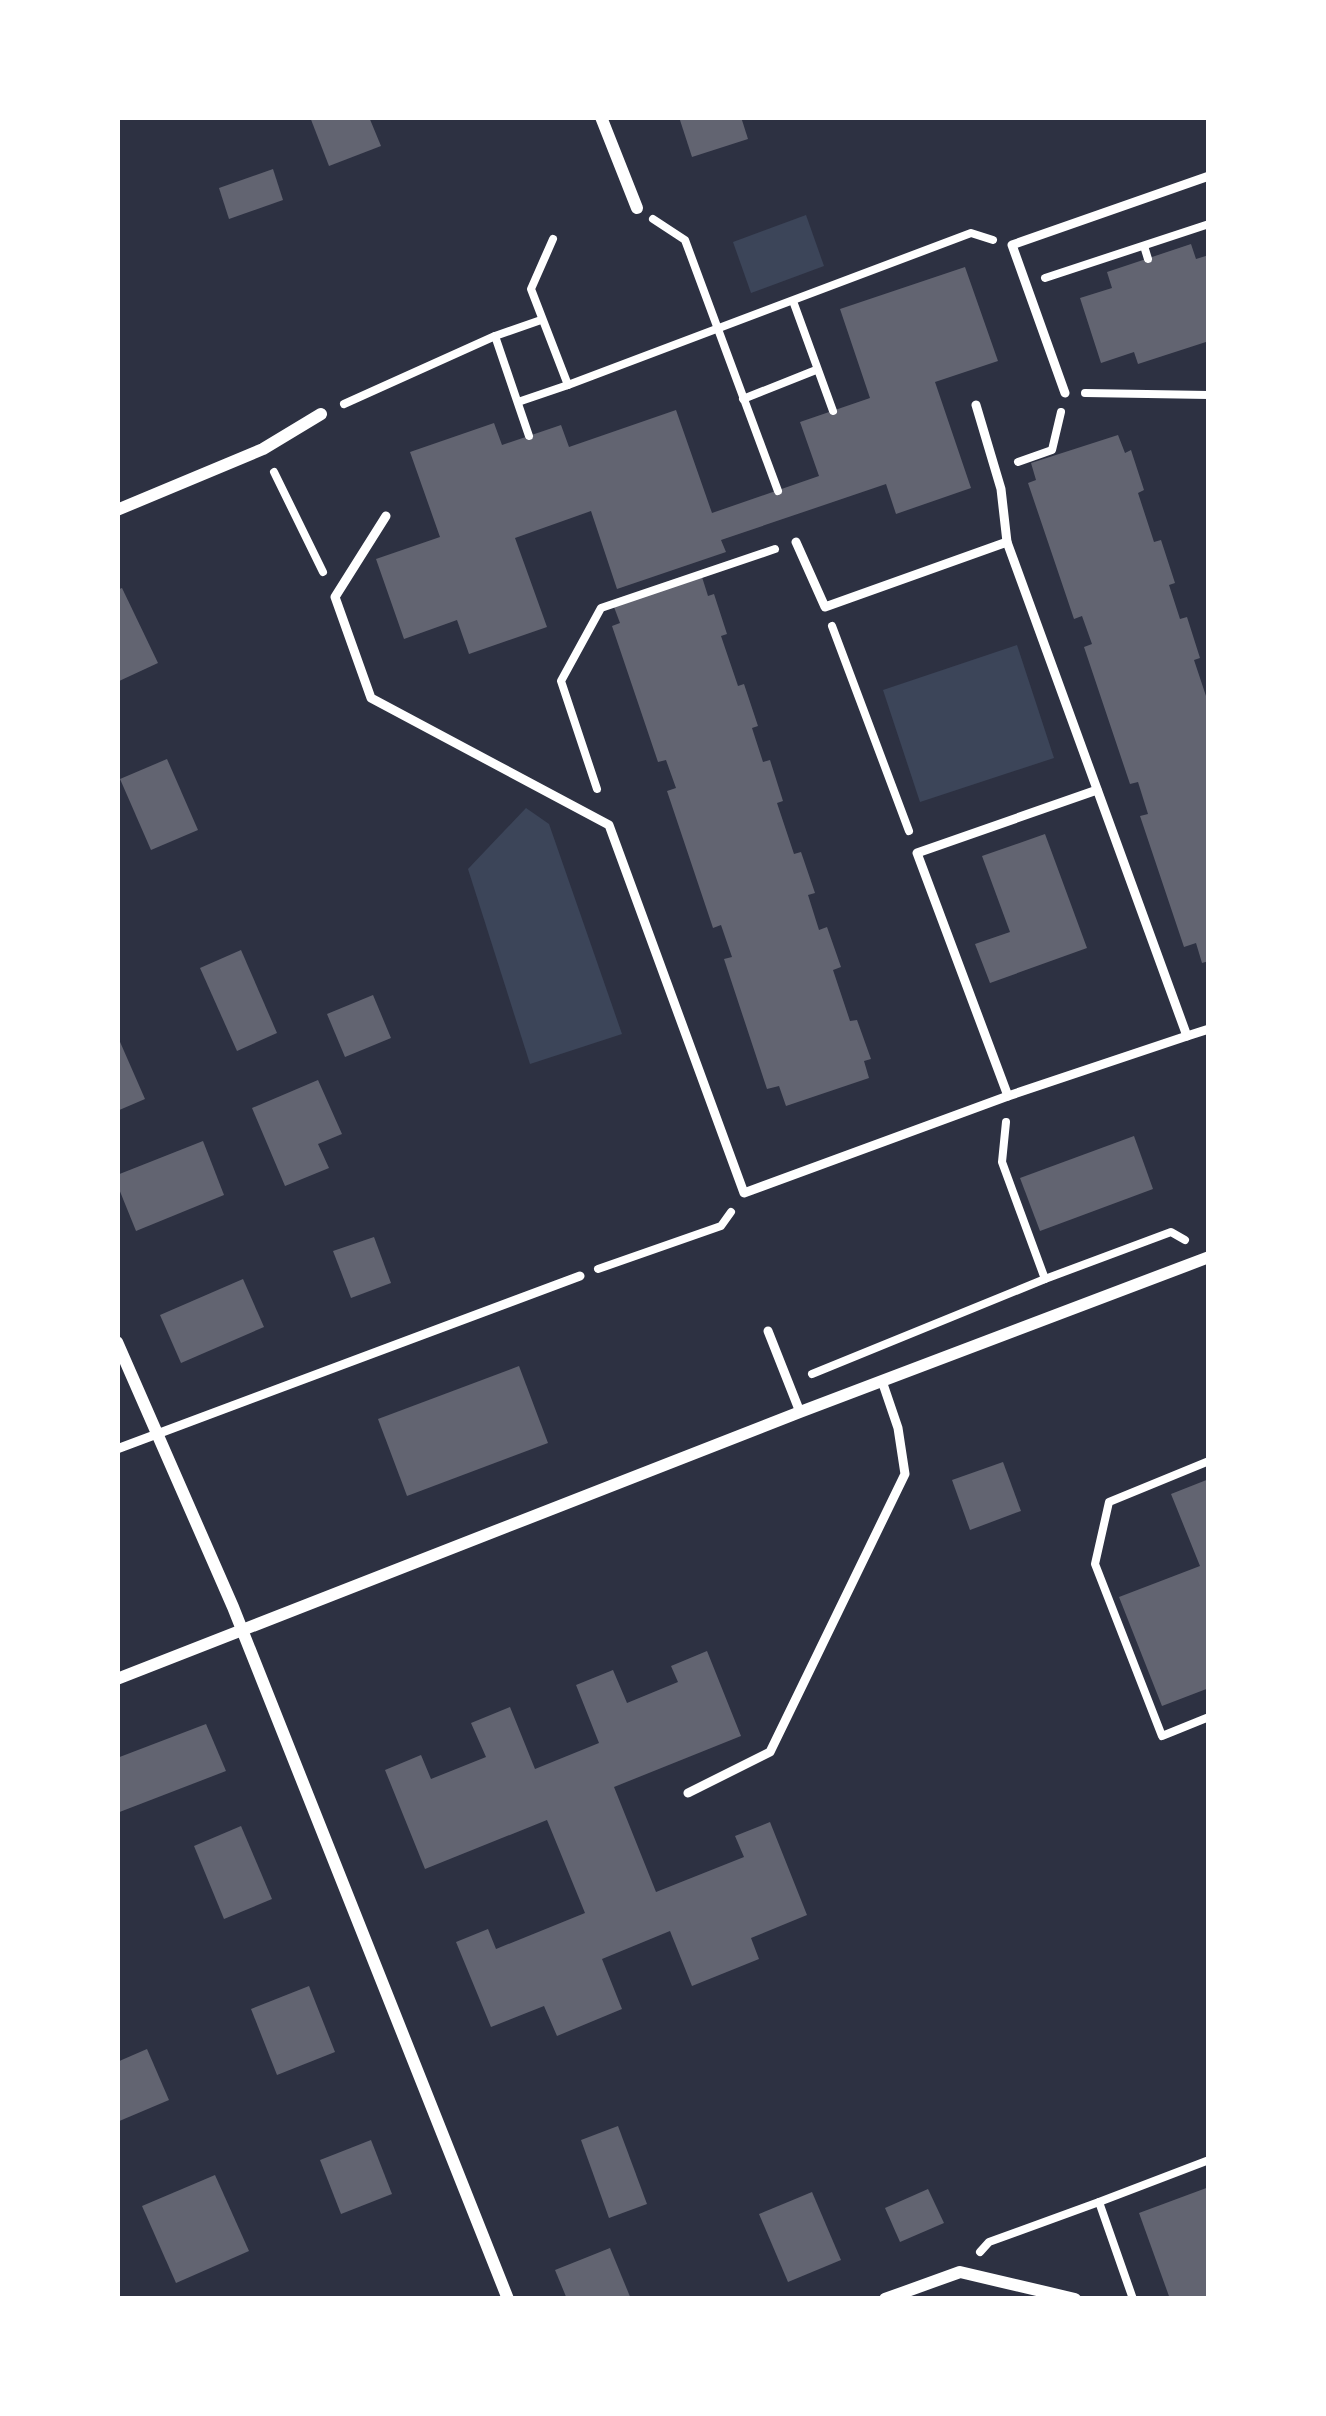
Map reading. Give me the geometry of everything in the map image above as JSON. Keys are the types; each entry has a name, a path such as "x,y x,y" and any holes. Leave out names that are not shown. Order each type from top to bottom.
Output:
{"street":[{"path":"601,117 637,208"},
{"path":"117,510 263,449 320,414"},
{"path":"117,1678 1209,1257"},
{"path":"117,1342 242,1630 508,2299"},
{"path":"885,2299 960,2272 1075,2299"}],"lane":[{"path":"1065,393 1012,245 1209,176"},
{"path":"976,405 1000,490 1007,542 1186,1036"},
{"path":"386,516 335,597 371,698 609,825 743,1193 1209,1029"},
{"path":"796,542 825,607 1007,542"},
{"path":"1008,1096 917,853 1097,790"},
{"path":"117,1449 580,1276"},
{"path":"768,1331 800,1412"},
{"path":"688,1793 770,1752 905,1474 898,1428 882,1381"}],"path":[{"path":"637,208 685,241 778,490"},
{"path":"1028,283 1209,224"},
{"path":"517,402 971,233 1012,245"},
{"path":"553,239 531,289 568,385"},
{"path":"1144,246 1148,259"},
{"path":"793,301 833,411"},
{"path":"320,414 541,320"},
{"path":"495,336 529,436"},
{"path":"742,399 816,370"},
{"path":"1000,490 1015,464 1052,450 1065,393 1209,395"},
{"path":"263,449 335,597"},
{"path":"609,825 561,681 601,608 796,542"},
{"path":"825,607 917,853"},
{"path":"1008,1096 1002,1162 1045,1279"},
{"path":"580,1276 721,1226 743,1193"},
{"path":"788,1383 1171,1232 1183,1241 1196,1236"},
{"path":"1209,1461 1109,1502 1095,1564 1162,1736 1209,1717"},
{"path":"960,2272 989,2242 1209,2159"},
{"path":"1099,2203 1133,2299"}],"shaded area":[{"path":"806,215 824,266 751,293 733,242"},
{"path":"1017,645 1054,758 920,802 883,690"},
{"path":"526,808 549,824 622,1034 530,1064 468,869"}],"building":[{"path":"310,117 369,117 381,146 329,166"},
{"path":"679,117 741,117 748,139 692,157"},
{"path":"273,169 283,200 229,219 219,188"},
{"path":"1191,244 1196,259 1209,255 1209,341 1138,364 1134,352 1101,363 1080,298 1112,288 1107,272"},
{"path":"965,267 998,361 935,382 971,488 896,514 886,484 721,540 726,552 617,589 591,511 515,538 547,627 469,654 457,620 404,639 376,559 440,537 410,452 494,423 502,445 561,425 569,447 676,410 712,513 819,476 800,422 870,398 840,309"},
{"path":"1118,435 1125,453 1131,450 1144,490 1138,493 1154,542 1161,540 1180,619 1187,617 1200,658 1194,660 1209,705 1209,961 1202,963 1196,943 1184,947 1140,816 1148,814 1138,782 1130,784 1084,647 1092,644 1082,616 1074,619 1028,483 1036,480 1031,463"},
{"path":"702,577 708,596 714,594 727,634 721,636 758,726 752,728 763,762 770,760 783,801 777,803 794,854 801,852 815,893 808,895 819,930 827,927 841,967 833,970 850,1021 857,1020 871,1059 864,1061 869,1078 786,1106 779,1086 767,1089 724,959 732,957 721,925 713,928 667,791 676,788 666,760 658,762 612,626 620,623 614,607"},
{"path":"122,588 158,663 117,682 117,590"},
{"path":"167,759 198,830 151,850 120,779"},
{"path":"1045,834 1087,948 990,983 975,944 1010,932 982,856"},
{"path":"241,950 277,1033 237,1051 200,968"},
{"path":"373,995 391,1038 345,1057 327,1014"},
{"path":"117,1035 145,1099 117,1111"},
{"path":"318,1080 342,1134 318,1144 329,1168 285,1186 252,1108"},
{"path":"1134,1136 1153,1189 1040,1231 1020,1178"},
{"path":"203,1141 224,1195 136,1231 117,1175"},
{"path":"374,1237 391,1283 351,1298 333,1251"},
{"path":"243,1279 264,1327 181,1363 160,1315"},
{"path":"519,1366 548,1443 407,1496 378,1419"},
{"path":"1003,1462 1021,1511 970,1530 952,1480"},
{"path":"1209,1479 1209,1688 1162,1706 1119,1597 1200,1566 1171,1494"},
{"path":"707,1651 741,1736 614,1787 656,1892 744,1857 735,1836 770,1822 807,1915 751,1938 759,1959 692,1986 670,1931 602,1959 622,2009 557,2036 544,2006 491,2027 456,1942 488,1929 496,1949 585,1913 547,1820 425,1869 385,1770 421,1755 431,1779 486,1757 471,1723 510,1707 535,1769 599,1743 576,1685 613,1670 627,1703 678,1682 671,1666"},
{"path":"206,1724 226,1771 117,1813 117,1758"},
{"path":"241,1826 272,1899 224,1919 194,1846"},
{"path":"309,1986 335,2052 277,2075 251,2009"},
{"path":"147,2049 169,2100 117,2122 117,2062"},
{"path":"618,2126 647,2204 609,2218 581,2140"},
{"path":"371,2140 392,2194 341,2214 320,2160"},
{"path":"215,2175 249,2251 176,2283 142,2206"},
{"path":"1209,2187 1209,2299 1170,2299 1139,2213"},
{"path":"928,2189 944,2223 900,2242 885,2208"},
{"path":"812,2192 841,2260 788,2282 759,2214"},
{"path":"610,2248 631,2299 567,2299 555,2270"}]}
